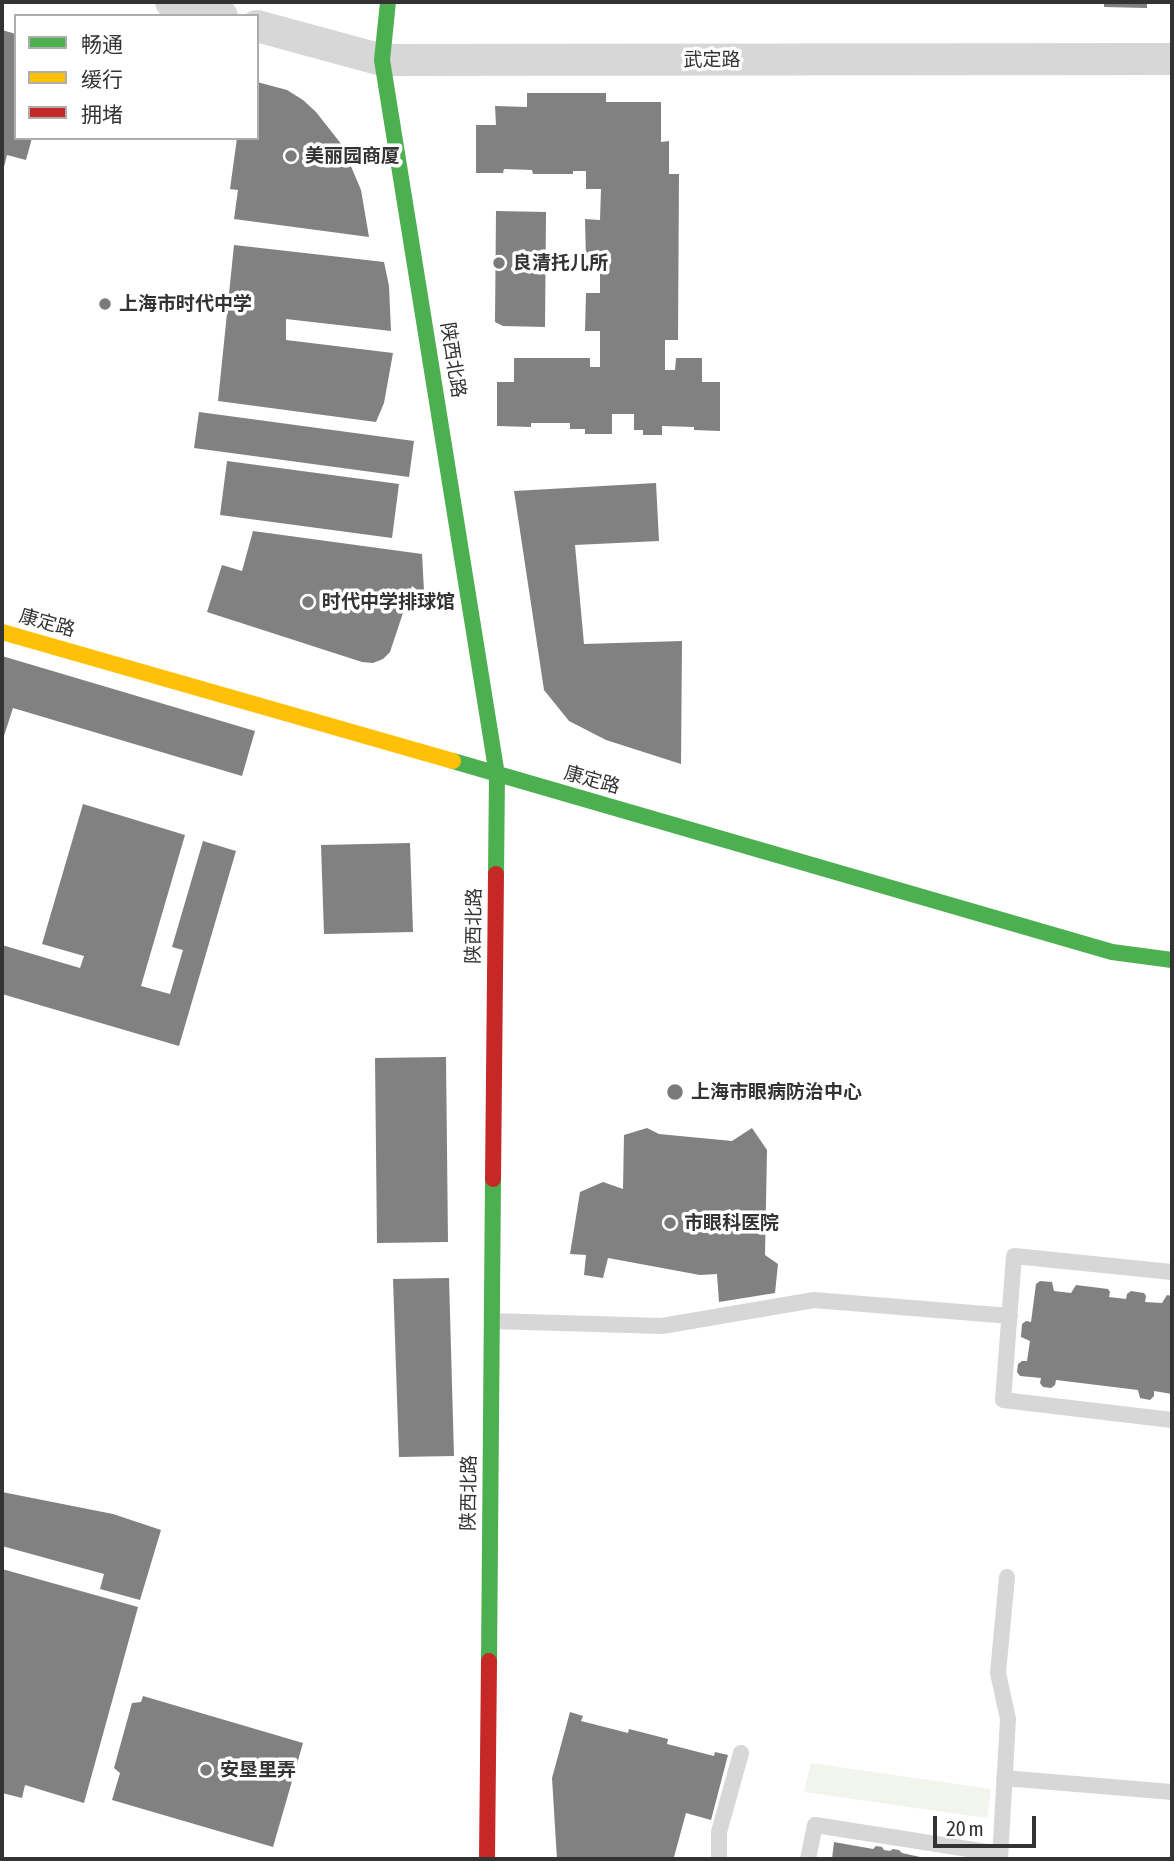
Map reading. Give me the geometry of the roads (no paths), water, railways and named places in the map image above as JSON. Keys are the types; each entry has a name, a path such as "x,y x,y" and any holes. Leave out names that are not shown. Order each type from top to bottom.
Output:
{"main road":[{"name":"陕西北路","path":"388,2 382,60 497,775 486,1859"},
{"name":"康定路","path":"2,632 375,737 497,775 1112,951 1172,960"}],"street":[{"path":"171,2 215,14"},
{"name":"武定路","path":"259,27 382,60 1172,59"}],"lane":[{"path":"1172,1272 1014,1256 1003,1400 1172,1420"},
{"path":"492,1321 662,1326 814,1300 1010,1316"},
{"path":"808,1859 815,1825 1000,1857 1008,1719 998,1673 1007,1577"},
{"path":"719,1859 719,1832 741,1753"},
{"path":"1004,1777 1172,1792"}],"place":[{"name":"美丽园商厦","path":"291,156"},
{"name":"良清托儿所","path":"499,263"},
{"name":"上海市时代中学","path":"105,304"},
{"name":"时代中学排球馆","path":"308,602"},
{"name":"上海市眼病防治中心","path":"675,1092"},
{"name":"市眼科医院","path":"670,1223"},
{"name":"安垦里弄","path":"206,1770"}]}
